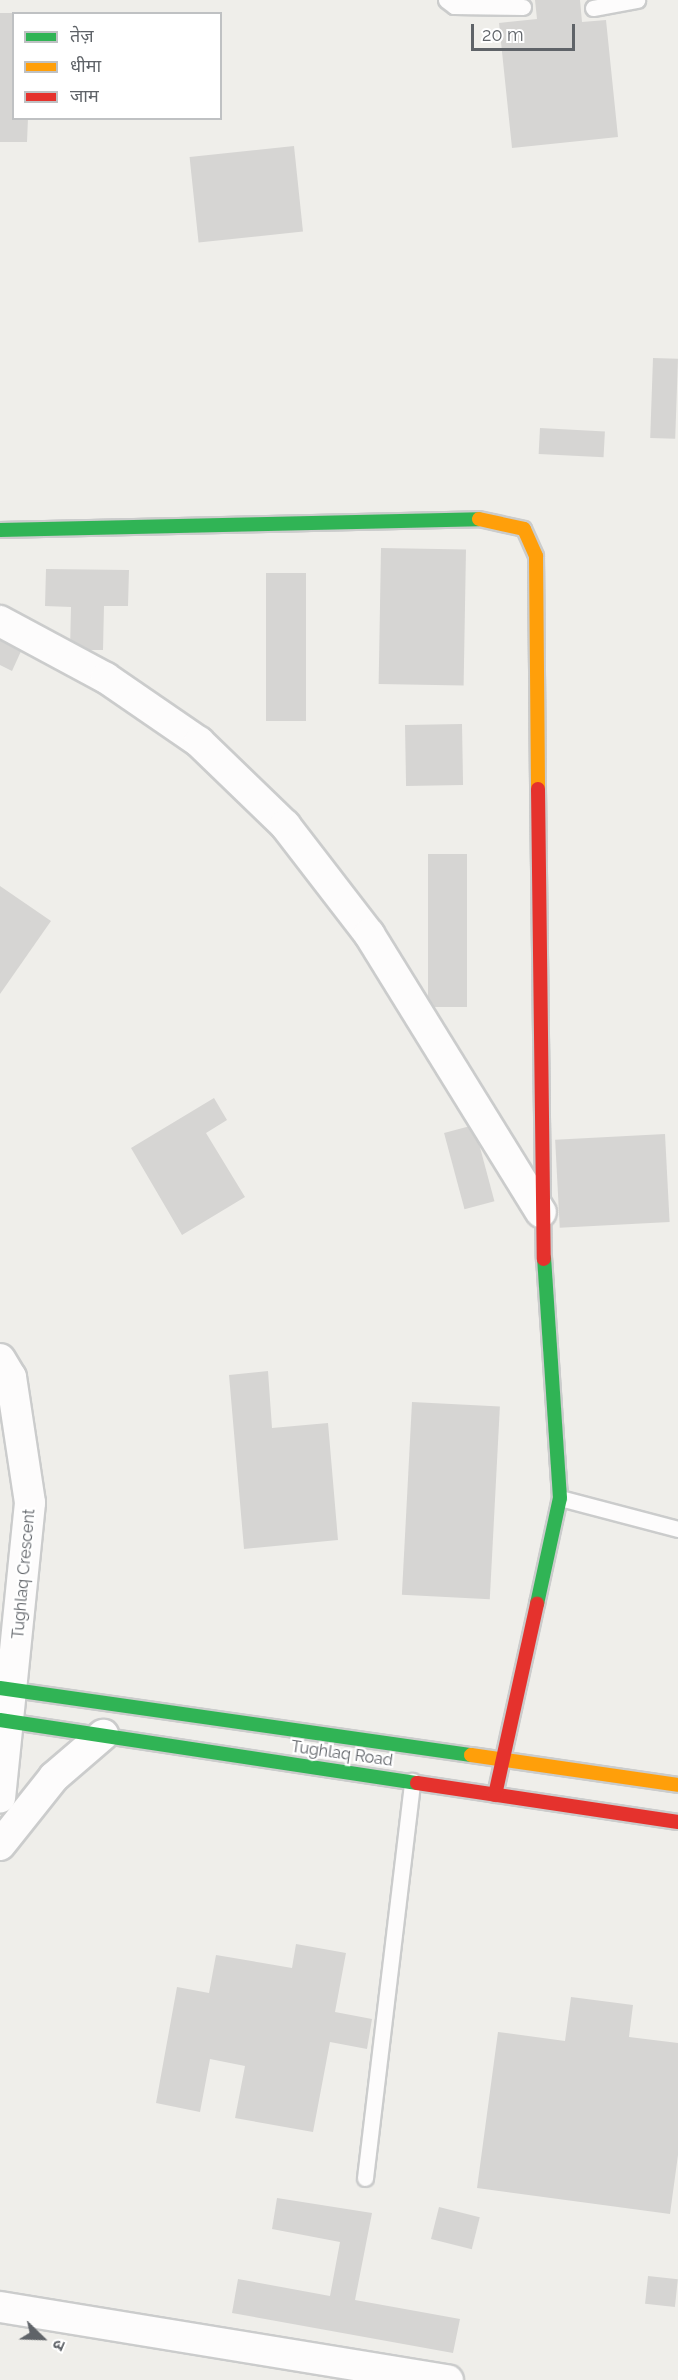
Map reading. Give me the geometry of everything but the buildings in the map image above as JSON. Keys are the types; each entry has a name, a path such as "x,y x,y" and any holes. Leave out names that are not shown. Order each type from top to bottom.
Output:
{"street":[{"path":"0,530 495,519 524,529 536,556 541,1212 560,1498 495,1795"},
{"path":"0,621 106,678 199,742 285,825 369,934 541,1212"},
{"name":"Tughlaq Crescent","path":"0,1359 12,1377 30,1503 7,1689 0,1797"},
{"name":"Tughlaq Road","path":"7,1689 504,1757 678,1785"},
{"name":"Tughlaq Road","path":"4,1721 678,1822"},
{"path":"0,1845 54,1777 103,1735"},
{"path":"0,2307 448,2380"}],"lane":[{"path":"446,0 454,6 523,7"},
{"path":"593,8 637,0"},
{"path":"560,1498 678,1529"},
{"path":"364,2178 412,1781"}],"traffic: fast":[{"path":"0,530 479,519"},
{"path":"537,1604 560,1498 544,1259"},
{"path":"0,1688 471,1755"},
{"path":"0,1720 417,1783"}],"traffic: slow":[{"path":"479,519 524,529 536,556 538,789"},
{"path":"471,1755 678,1785"}],"traffic: jam":[{"path":"538,789 544,1259"},
{"path":"495,1795 537,1604"},
{"path":"417,1783 678,1822"}]}
